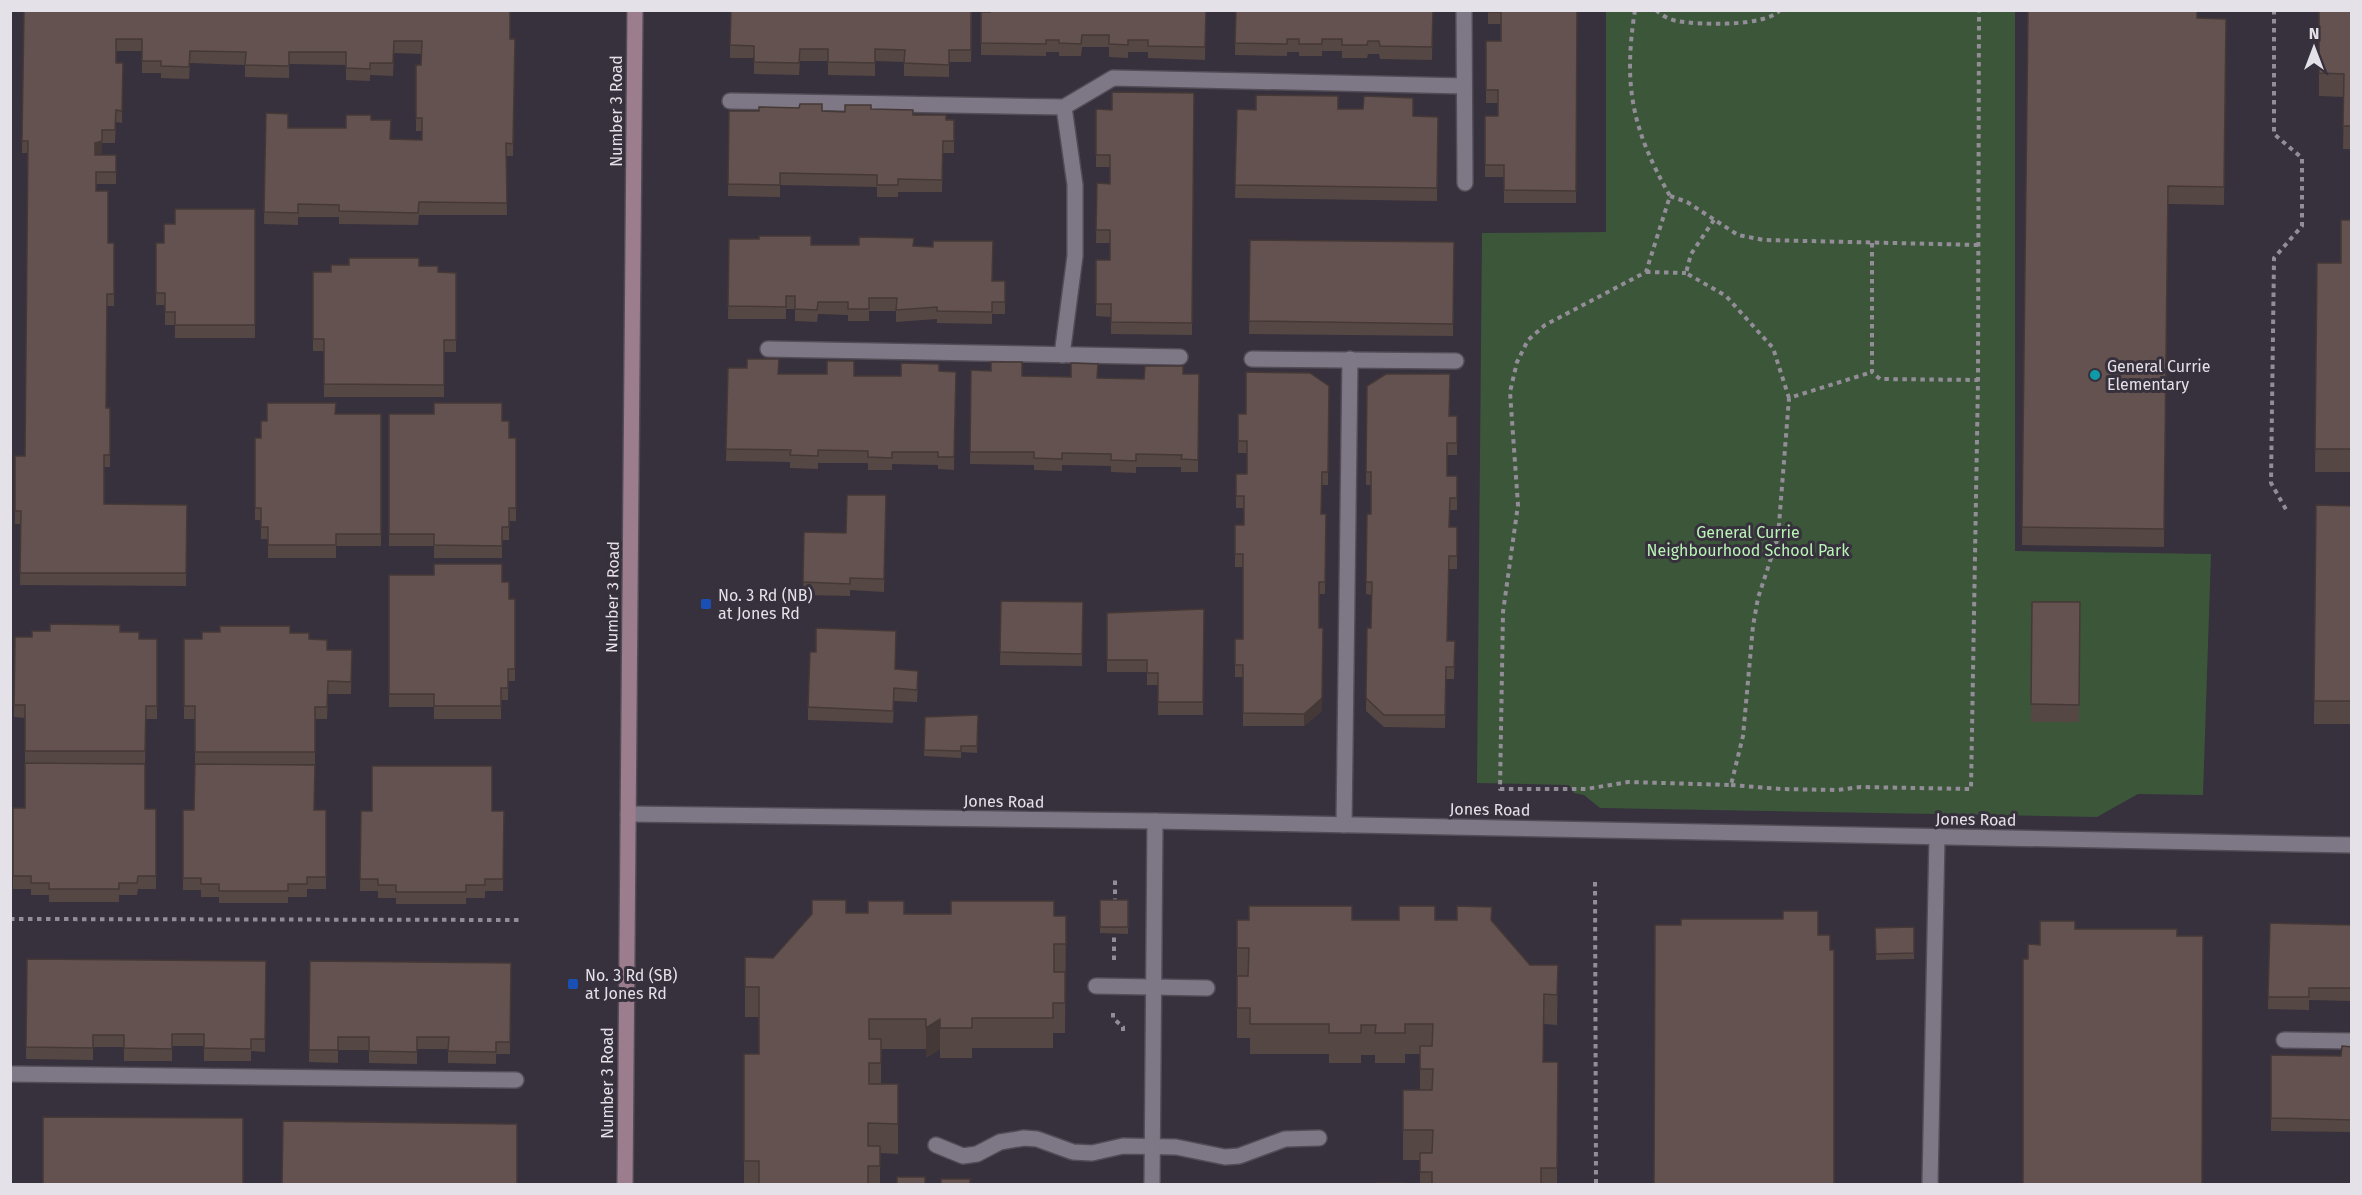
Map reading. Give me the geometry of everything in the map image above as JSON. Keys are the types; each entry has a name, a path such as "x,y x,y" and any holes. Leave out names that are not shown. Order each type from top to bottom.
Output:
{"main road":[{"name":"Number 3 Road","path":"625,1185 635,10"}],"street":[{"path":"1464,10 1465,183"},
{"path":"730,101 1064,107 1113,78 1464,86"},
{"path":"1062,355 1075,256 1075,185 1064,107"},
{"path":"768,349 1180,357"},
{"path":"1252,359 1456,361"},
{"path":"1344,825 1350,359"},
{"name":"Jones Road","path":"628,814 1155,821 2352,845"},
{"path":"1152,1185 1150,1146 1151,987 1155,821"},
{"path":"1930,1185 1937,836"},
{"path":"1096,986 1207,988"},
{"path":"2284,1040 2352,1041"},
{"path":"10,1074 516,1080"},
{"path":"936,1145 963,1156 976,1154 1000,1142 1024,1138 1037,1139 1073,1152 1092,1153 1123,1146 1176,1146 1226,1157 1239,1156 1285,1139 1319,1138"}],"path":[{"path":"1635,10 1628,53 1633,111 1650,160 1670,196 1687,202 1738,235 1764,240 1979,245"},
{"path":"1656,10 1676,21 1749,22 1762,20 1780,10"},
{"path":"1731,785 1743,736 1754,617 1778,537 1790,398 1773,348 1726,296 1686,273 1646,272 1545,325 1528,340 1517,362 1510,392 1518,505 1503,612 1500,789 1586,789 1628,782 1781,789 1837,790 1861,787 1971,789 1978,380 1979,10"},
{"path":"2274,10 2274,134 2302,158 2302,226 2274,258 2271,483 2288,513"},
{"path":"1646,272 1670,196"},
{"path":"1686,273 1691,254 1714,220"},
{"path":"1872,243 1872,372 1880,379 1978,380"},
{"path":"1790,398 1872,372"},
{"path":"1114,910 1115,877"},
{"path":"1596,882 1596,1185"},
{"path":"10,920 521,920"},
{"path":"1114,921 1113,1018 1123,1027 1123,1039"}],"green space":[{"name":"General Currie Neighbourhood School Park","path":"1606,11 2015,11 2015,551 2211,554 2203,795 2138,794 2097,817 1600,808 1584,795 1574,793 1569,785 1477,783 1482,233 1606,232"}],"building":[{"path":"24,10 510,10 510,39 515,39 513,144 506,143 507,203 419,202 418,213 339,211 339,205 298,204 298,213 264,212 266,113 288,114 288,128 346,128 346,115 371,115 371,120 391,120 390,139 422,140 422,118 416,118 416,65 421,65 422,41 394,41 393,63 370,63 370,69 346,68 346,52 289,52 289,66 245,65 246,52 190,51 189,67 161,66 161,61 142,61 142,39 116,39 116,63 123,63 122,111 116,110 115,130 102,130 102,141 95,143 95,155 116,155 116,172 96,172 96,191 108,191 108,243 114,243 114,294 107,294 106,408 110,408 110,455 104,455 104,504 187,505 186,573 20,573 21,511 15,511 15,456 25,456 28,141 22,141"},
{"path":"731,10 971,10 971,50 949,50 949,65 904,63 905,50 875,49 875,63 828,62 828,49 800,49 799,63 754,62 754,46 730,45"},
{"path":"990,10 1206,10 1205,47 1148,46 1148,40 1128,40 1128,45 1109,44 1109,35 1082,35 1081,44 1059,43 1059,40 1046,40 1046,44 981,43 981,12 990,12"},
{"path":"1236,10 1433,10 1432,47 1380,46 1379,41 1368,41 1367,45 1342,45 1342,39 1322,39 1322,44 1299,44 1299,39 1287,39 1287,44 1235,43"},
{"path":"1488,10 1577,10 1576,191 1504,190 1504,165 1485,165 1485,116 1498,116 1498,90 1486,90 1486,41 1501,41 1501,12 1488,12"},
{"name":"General Currie Elementary","path":"2028,10 2197,10 2197,18 2226,19 2224,187 2168,186 2164,529 2022,527"},
{"path":"2319,10 2352,10 2352,126 2343,126 2344,74 2319,73"},
{"path":"1112,92 1194,93 1192,323 1111,322 1111,304 1096,304 1096,260 1110,260 1110,230 1096,230 1097,183 1110,184 1110,155 1096,155 1096,109 1112,110"},
{"path":"1256,95 1338,96 1338,109 1363,109 1364,96 1413,98 1413,116 1438,117 1437,188 1235,185 1237,109 1256,110"},
{"path":"800,104 822,104 822,111 845,112 845,105 871,105 871,109 913,110 913,115 946,115 946,120 954,120 954,141 943,141 942,180 898,179 898,185 877,185 877,175 780,173 780,185 728,184 729,111 759,111 759,107 799,108"},
{"path":"175,209 255,209 255,325 175,325 175,312 165,312 165,293 156,293 156,243 164,243 164,224 175,224"},
{"path":"2341,220 2352,220 2352,449 2315,449 2317,263 2341,263"},
{"path":"759,236 811,236 811,245 859,245 859,237 914,238 913,246 933,247 933,241 993,241 992,281 1005,281 1005,302 992,302 992,312 937,311 937,307 896,310 897,298 869,298 869,309 848,309 848,302 818,302 817,310 795,309 795,296 786,296 786,307 728,306 729,239 759,239"},
{"path":"1250,240 1454,242 1453,324 1249,321"},
{"path":"349,258 419,258 419,266 438,266 438,272 456,273 456,340 444,340 444,385 324,384 324,339 313,339 313,272 331,272 331,265 349,265"},
{"path":"747,359 779,359 778,374 827,374 827,361 854,361 854,376 901,376 901,363 939,364 939,371 956,372 954,457 938,457 938,452 892,452 892,458 868,457 868,451 818,450 818,456 790,455 791,450 726,449 728,368 747,368"},
{"path":"991,362 1022,362 1022,376 1071,377 1071,363 1098,364 1097,378 1144,379 1145,366 1183,366 1183,374 1199,374 1198,460 1181,459 1182,455 1136,454 1136,461 1111,460 1111,454 1062,453 1062,459 1034,458 1034,452 970,452 971,370 991,371"},
{"path":"1246,372 1310,373 1329,386 1328,472 1322,472 1321,514 1326,514 1325,582 1319,582 1319,628 1323,628 1322,698 1304,714 1243,713 1243,665 1235,665 1235,639 1243,639 1243,554 1235,554 1235,525 1244,525 1244,496 1236,496 1236,474 1247,474 1247,441 1238,441 1238,414 1246,414"},
{"path":"1386,374 1450,374 1449,416 1457,416 1457,443 1447,443 1447,476 1457,476 1457,498 1450,498 1449,527 1457,527 1457,556 1449,556 1447,641 1455,641 1454,667 1446,667 1445,715 1384,715 1366,698 1367,628 1371,628 1372,582 1366,582 1367,514 1371,514 1371,472 1366,472 1367,386"},
{"path":"267,403 336,403 335,414 381,414 381,534 336,534 336,545 268,545 268,527 261,527 261,508 255,508 255,438 261,438 261,421 267,421"},
{"path":"434,403 502,403 502,421 509,421 509,438 516,438 516,508 509,508 509,527 502,527 502,546 434,545 434,534 389,534 389,414 434,414"},
{"path":"847,495 886,495 884,579 850,578 850,584 803,582 804,532 846,533"},
{"path":"2316,505 2352,506 2352,701 2314,701"},
{"path":"434,564 502,564 502,582 509,582 509,599 515,599 515,669 508,669 508,688 501,688 501,706 434,706 434,694 389,694 389,575 434,575"},
{"path":"1001,601 1083,602 1082,654 1000,652"},
{"path":"2032,602 2080,602 2079,705 2031,704"},
{"path":"1204,609 1203,702 1158,702 1158,673 1147,673 1147,660 1107,660 1107,613"},
{"path":"50,624 120,625 120,632 139,632 139,639 157,639 157,706 146,706 145,751 25,751 25,705 14,705 15,637 32,637 32,631 50,631"},
{"path":"220,626 290,626 290,633 309,633 309,639 327,640 327,650 352,650 351,682 328,681 327,707 315,707 315,752 195,752 195,706 184,706 184,639 202,639 202,632 220,632"},
{"path":"816,628 896,631 895,669 918,671 917,690 894,688 893,711 808,707 810,652 816,652"},
{"path":"978,715 977,746 961,746 961,751 924,750 925,717"},
{"path":"25,763 145,764 145,809 156,809 156,876 138,876 137,883 119,883 119,889 49,889 49,883 31,883 31,876 13,876 13,808 25,808"},
{"path":"195,764 315,765 314,810 326,810 326,877 307,877 307,884 288,884 288,891 219,891 219,884 201,884 201,878 183,878 183,810 194,810"},
{"path":"372,766 492,766 492,811 504,811 503,879 485,879 485,885 466,885 466,892 396,892 396,885 378,885 378,879 360,879 361,811 372,811"},
{"path":"812,900 846,900 846,913 868,913 868,901 904,901 904,914 951,914 951,901 1054,901 1054,916 1066,916 1066,944 1054,944 1054,972 1065,972 1065,1003 1053,1003 1053,1018 972,1018 972,1028 940,1028 940,1019 926,1028 926,1019 869,1019 869,1039 881,1039 881,1063 869,1063 869,1084 898,1084 898,1124 868,1123 868,1146 880,1146 880,1166 868,1166 868,1185 759,1185 759,1161 744,1161 744,1054 759,1054 759,987 745,987 745,957 773,958 812,914"},
{"path":"1100,900 1128,900 1128,927 1100,927"},
{"path":"1249,906 1352,906 1352,920 1399,920 1399,906 1435,906 1435,920 1457,920 1457,906 1492,907 1491,920 1530,965 1558,965 1557,995 1544,994 1543,1062 1558,1062 1557,1168 1541,1168 1541,1185 1432,1185 1432,1172 1420,1172 1420,1153 1432,1153 1433,1130 1403,1130 1403,1090 1432,1090 1433,1069 1420,1069 1420,1046 1432,1046 1433,1024 1405,1024 1405,1033 1375,1033 1376,1025 1361,1025 1361,1033 1329,1033 1329,1024 1250,1024 1250,1008 1237,1008 1237,976 1248,976 1249,948 1237,948 1237,920 1249,920"},
{"path":"1783,911 1818,911 1818,935 1830,935 1830,950 1834,950 1834,1185 1654,1185 1655,925 1681,925 1681,919 1783,919"},
{"path":"2040,921 2075,921 2075,929 2177,929 2177,936 2203,936 2202,1185 2023,1185 2023,959 2028,959 2028,944 2040,945"},
{"path":"2270,923 2352,925 2352,988 2309,988 2309,997 2268,997"},
{"path":"1914,927 1914,953 1876,954 1875,928"},
{"path":"27,959 266,961 265,1039 251,1039 251,1049 204,1048 204,1034 172,1034 172,1049 124,1048 124,1035 93,1035 93,1048 26,1047"},
{"path":"310,961 511,963 510,1042 496,1042 496,1052 448,1051 449,1037 417,1037 417,1052 369,1051 369,1037 338,1037 338,1050 309,1050"},
{"path":"2342,1046 2352,1047 2352,1120 2271,1118 2271,1055 2341,1056"},
{"path":"43,1117 243,1118 243,1185 43,1185"},
{"path":"283,1121 517,1124 517,1185 282,1185"},
{"path":"897,1177 925,1177 925,1185 897,1185"},
{"path":"941,1179 970,1179 970,1185 941,1185"},
{"path":"1376,1183 1404,1183 1404,1185 1376,1185"},
{"path":"1359,1184 1359,1185 1331,1185"}],"place":[{"name":"General Currie Elementary","path":"2095,375"},
{"name":"No. 3 Rd (NB) at Jones Rd","path":"706,604"},
{"name":"No. 3 Rd (SB) at Jones Rd","path":"573,984"}]}
